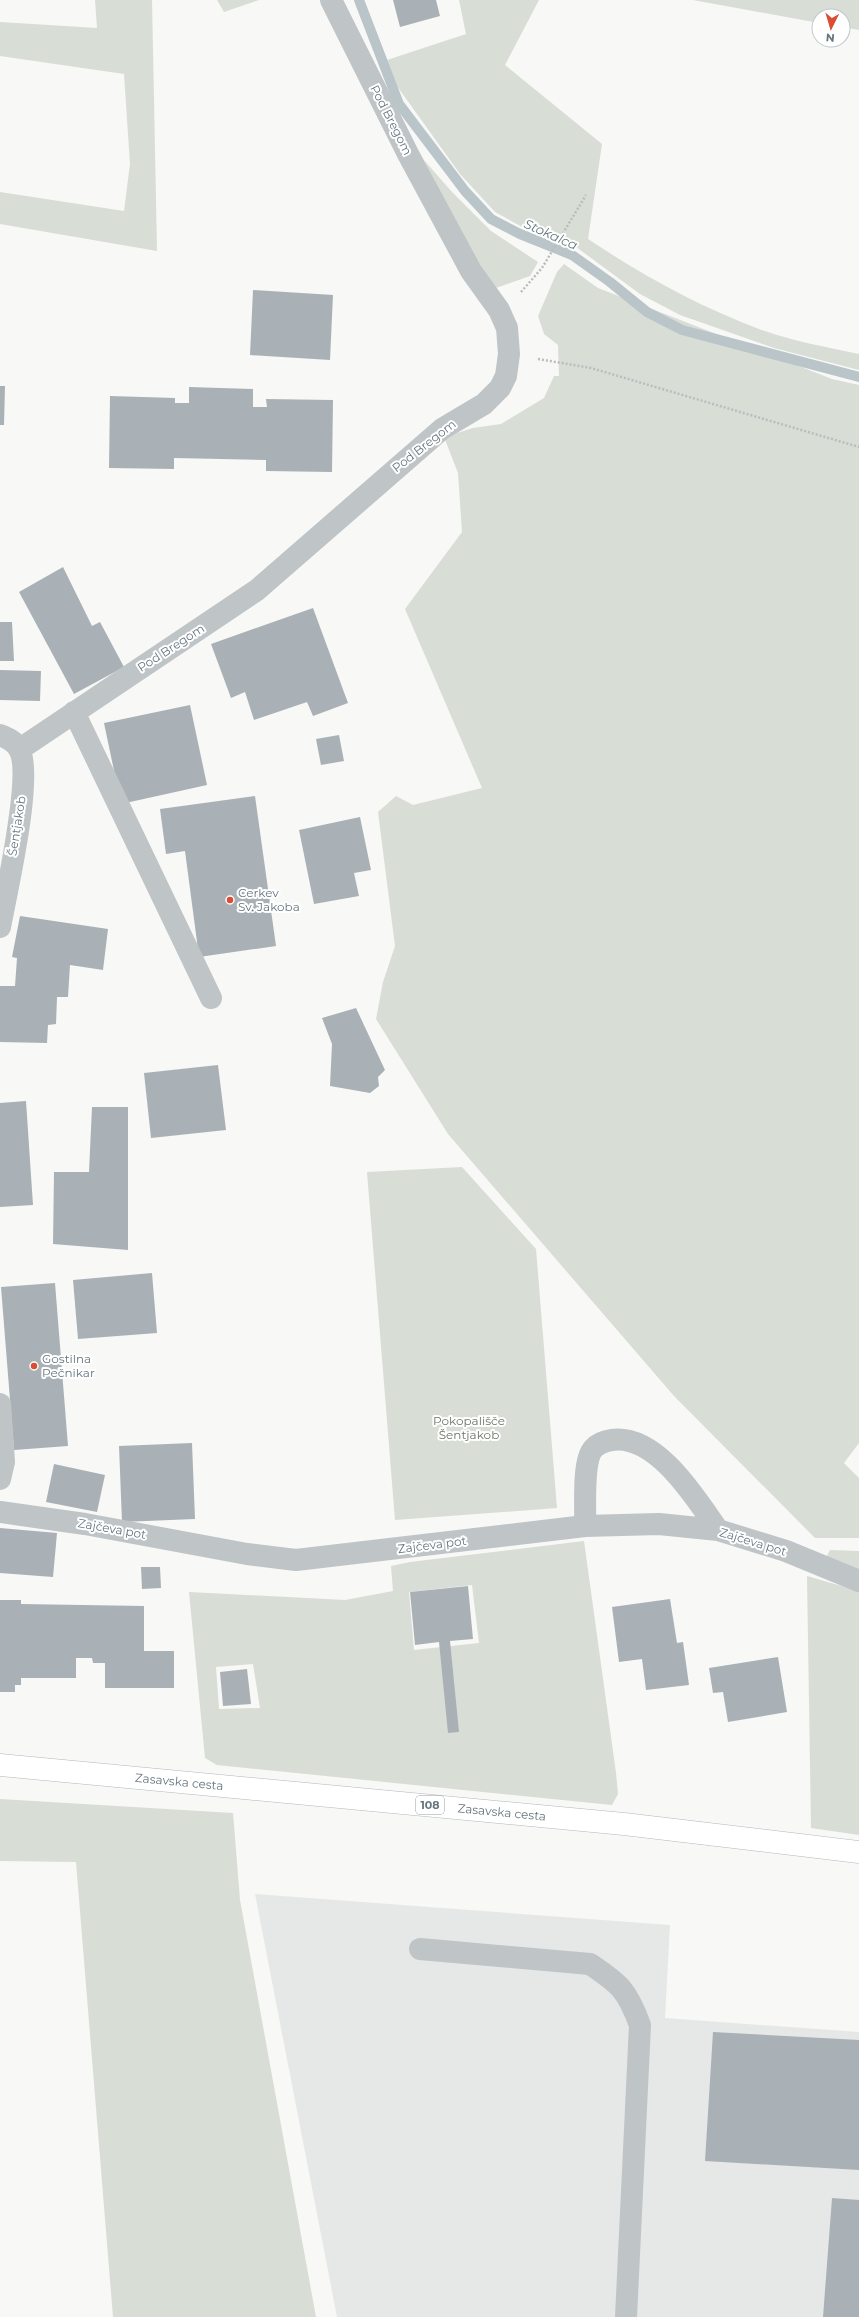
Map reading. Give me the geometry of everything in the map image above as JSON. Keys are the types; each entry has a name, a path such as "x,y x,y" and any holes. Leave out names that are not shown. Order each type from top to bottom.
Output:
{"main road":[{"name":"Zasavska cesta","path":"0,1765 624,1824 859,1852"}],"street":[{"name":"Pod Bregom","path":"20,749 257,590 442,429 484,404 500,388 506,376 509,354 506,328 498,310 471,271 342,26 331,0"},
{"path":"74,712 211,998"},
{"path":"0,735 10,739 20,749"},
{"name":"Šentjakob","path":"0,927 22,796 24,764 20,749"},
{"path":"0,1404 4,1462 0,1479"},
{"path":"585,1526 587,1464 590,1456 593,1449 603,1441 619,1439 640,1445 667,1464 691,1492 718,1530"},
{"name":"Zajčeva pot","path":"0,1512 85,1524 247,1554 296,1560 585,1526 659,1524 718,1530 786,1551 859,1580"},
{"path":"420,1949 590,1964 614,1980 630,1999 640,2025 626,2317"}],"path":[{"path":"542,268 586,195"},
{"path":"509,354 591,368 859,447"}],"shaded area":[{"path":"255,1894 670,1925 665,2018 859,2032 859,2317 337,2317"}],"green space":[{"path":"95,0 152,0 157,251 0,224 0,192 124,211 130,164 124,74 0,56 0,22 97,28"},
{"path":"217,0 259,0 224,12"},
{"path":"459,0 539,0 505,65 602,144 588,239 671,289 736,320 783,337 859,354 859,370 774,348 680,315 640,294 572,244 554,236 526,229 495,212 460,174 397,86 387,60 466,34"},
{"path":"693,0 859,0 859,30 851,28 851,8 811,8 811,22"},
{"path":"424,160 452,192 491,231 538,262 530,276 493,289 470,250"},
{"path":"564,264 598,288 832,379 859,385 859,1443 844,1463 859,1478 859,1538 815,1538 674,1396 448,1134 376,1019 383,982 395,946 378,812 396,796 413,805 482,788 405,609 462,532 458,473 444,437 473,428 501,424 544,398 554,376 559,376 558,345 544,334 538,316 557,272"},
{"name":"Pokopališče Šentjakob","path":"462,1167 536,1249 557,1508 395,1520 367,1172"},
{"path":"584,1541 616,1773 618,1794 612,1805 217,1765 205,1758 189,1592 345,1600 393,1591 391,1566 410,1562","holes":["472,1585 479,1643 414,1650 409,1592","253,1664 260,1708 219,1709 216,1667"]},
{"path":"830,1550 859,1551 859,1570 826,1558"},
{"path":"807,1576 859,1591 859,1835 811,1828"},
{"path":"0,1799 233,1813 240,1900 316,2317 113,2317 76,1862 0,1861"}],"building":[{"path":"393,0 436,0 440,16 400,27"},
{"path":"253,290 333,295 330,360 250,355"},
{"path":"0,386 5,386 4,425 0,425"},
{"path":"189,387 253,389 253,407 267,407 266,399 333,400 332,472 266,471 266,460 174,458 174,469 109,468 110,396 175,398 175,403 189,403"},
{"path":"63,567 92,626 100,622 124,667 74,694 19,592"},
{"path":"313,608 348,703 313,716 307,702 254,720 245,692 231,698 211,644"},
{"path":"0,622 12,622 14,661 0,661"},
{"path":"0,670 41,671 40,701 0,700"},
{"path":"190,705 207,785 121,804 104,723"},
{"path":"339,735 344,761 321,765 316,739"},
{"name":"Cerkev Sv. Jakoba","path":"255,796 276,946 199,957 185,851 166,854 160,809"},
{"path":"360,817 371,870 354,873 359,896 314,904 299,830"},
{"path":"20,916 108,929 103,970 70,965 68,997 57,997 56,1024 48,1025 47,1043 0,1042 0,986 15,986 17,958 12,957"},
{"path":"356,1008 385,1070 378,1077 379,1086 370,1093 330,1086 332,1044 322,1018"},
{"path":"218,1065 226,1130 151,1138 144,1073"},
{"path":"26,1101 33,1205 0,1207 0,1103"},
{"path":"92,1107 128,1107 128,1250 53,1244 54,1172 89,1172"},
{"path":"152,1273 157,1333 78,1339 73,1280"},
{"name":"Gostilna Pečnikar","path":"55,1283 68,1446 14,1450 1,1287"},
{"path":"192,1443 195,1519 122,1522 119,1446"},
{"path":"54,1464 105,1475 97,1512 46,1502"},
{"path":"0,1528 57,1533 53,1577 0,1573"},
{"path":"141,1567 160,1567 161,1588 142,1589"},
{"path":"468,1586 473,1639 450,1641 459,1732 448,1733 439,1642 415,1645 410,1592"},
{"path":"670,1599 677,1643 683,1642 689,1685 646,1690 642,1659 619,1662 612,1607"},
{"path":"0,1600 21,1600 21,1604 144,1606 144,1651 174,1651 174,1688 105,1688 105,1663 93,1663 92,1658 76,1658 76,1678 21,1678 21,1685 15,1685 15,1692 0,1692"},
{"path":"778,1657 787,1712 728,1722 723,1692 713,1693 709,1668"},
{"path":"247,1669 251,1704 223,1706 220,1672"},
{"path":"713,2032 859,2040 859,2170 705,2161"},
{"path":"832,2198 859,2200 859,2317 823,2317"}],"waterway":[{"name":"Stokalca","path":"359,0 399,104 465,191 491,219 520,234 572,255 610,282 647,312 682,330 859,377"}],"place":[{"name":"Cerkev Sv. Jakoba","path":"230,900"},
{"name":"Gostilna Pečnikar","path":"34,1366"}]}
